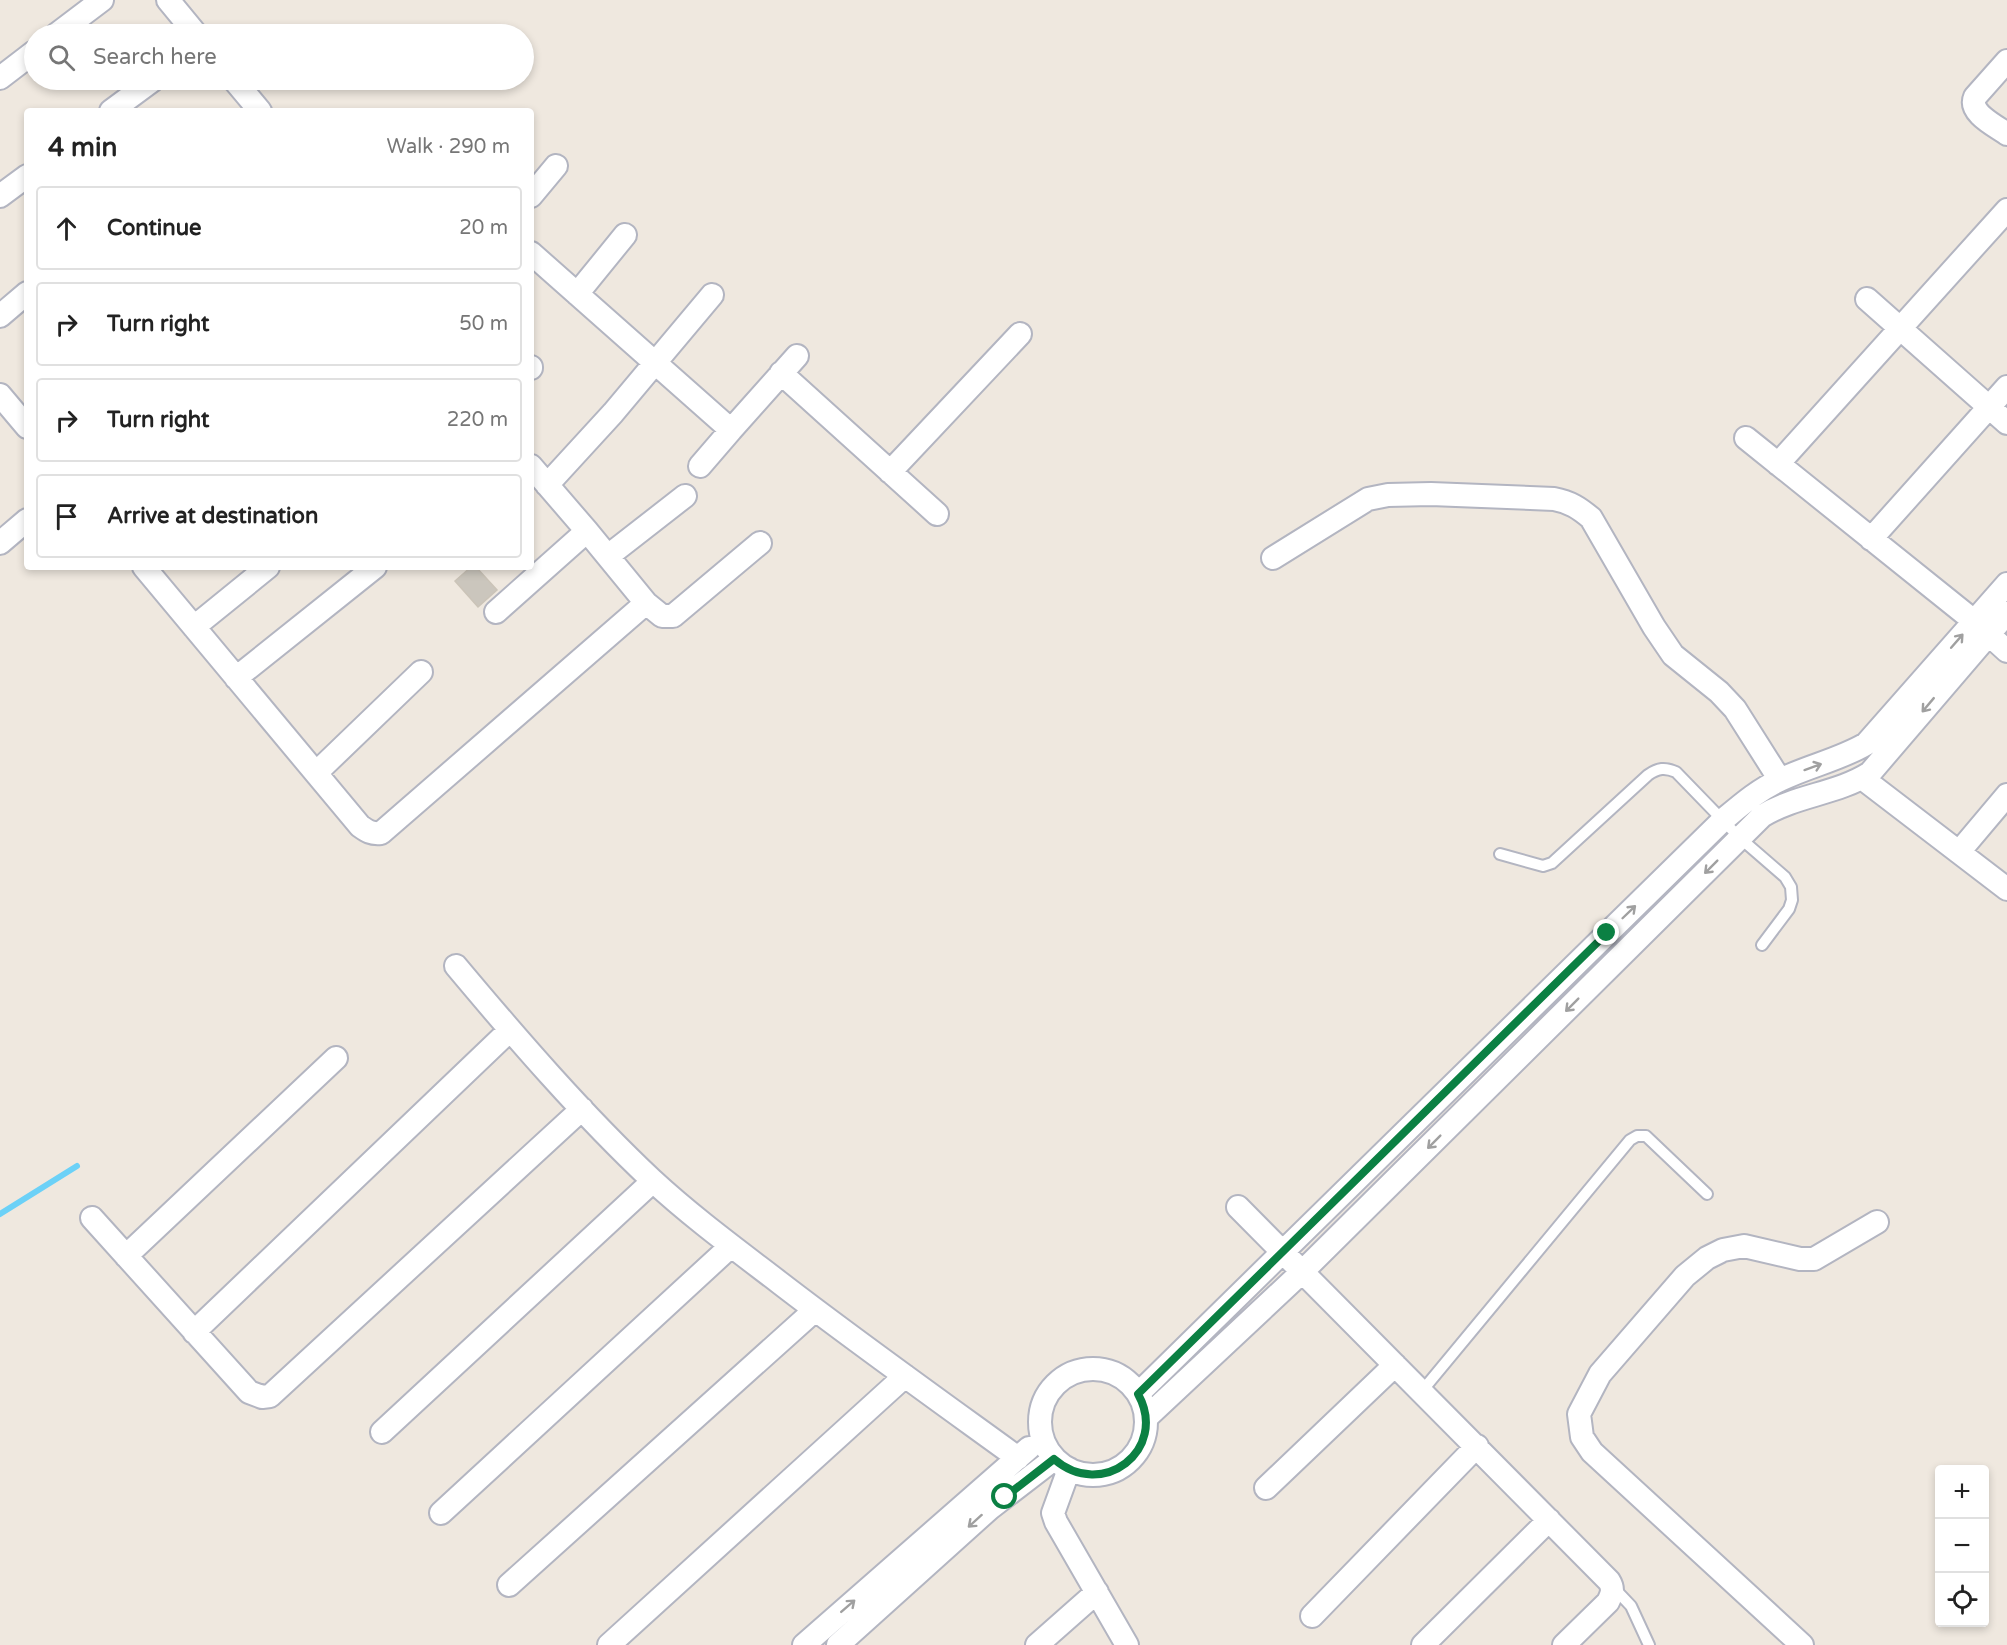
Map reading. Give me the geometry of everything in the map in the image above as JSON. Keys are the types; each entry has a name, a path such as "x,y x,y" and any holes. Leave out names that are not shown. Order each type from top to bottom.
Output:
{"street":[{"path":"70,24 102,0"},
{"path":"168,0 188,24"},
{"path":"0,78 24,60"},
{"path":"2007,61 1973,102 1976,111 2007,134"},
{"path":"115,108 139,90"},
{"path":"242,90 257,108"},
{"path":"534,192 556,166"},
{"path":"0,196 24,178"},
{"path":"1778,464 2007,210"},
{"path":"577,294 625,235"},
{"path":"534,256 731,430"},
{"path":"548,485 613,413 712,295"},
{"path":"0,316 24,296"},
{"path":"1867,299 2007,423"},
{"path":"890,472 1020,334"},
{"path":"700,466 797,356"},
{"path":"781,373 937,514"},
{"path":"1871,538 2007,387"},
{"path":"3,404 24,424"},
{"path":"1746,438 1981,627 2007,651"},
{"path":"534,469 646,603 662,616 674,616 760,543"},
{"path":"1273,558 1368,499 1388,495 1431,494 1554,499 1579,507 1591,518 1654,627 1673,655 1719,692 1735,709 1780,780"},
{"path":"608,556 685,496"},
{"path":"0,543 24,523"},
{"path":"496,612 587,531"},
{"path":"146,570 360,826 369,832 381,833 646,603"},
{"path":"194,627 264,570"},
{"path":"236,678 371,570"},
{"path":"1146,1418 1302,1272 1762,816 1778,807 1842,787 1870,773 1981,627 2007,584"},
{"path":"1138,1394 1723,820 1749,798 1780,780 1848,755 1866,744 1981,627 2007,613"},
{"path":"315,773 421,672"},
{"path":"1862,778 2007,889"},
{"path":"1959,852 2007,795"},
{"path":"456,966 582,1109 653,1181 731,1246 815,1310 1018,1458"},
{"path":"194,1332 510,1030"},
{"path":"126,1256 336,1058"},
{"path":"92,1218 249,1392 270,1396 582,1109"},
{"path":"382,1432 653,1181"},
{"path":"1238,1207 1609,1581 1613,1587 1608,1602 1564,1645"},
{"path":"1802,1645 1600,1461 1582,1437 1579,1414 1600,1374 1685,1276 1707,1258 1723,1250 1744,1246 1800,1259 1814,1259 1877,1222"},
{"path":"441,1513 731,1246"},
{"path":"509,1584 815,1310"},
{"path":"1266,1488 1395,1365"},
{"path":"1092,1369 1108,1371 1123,1378 1138,1394 1143,1403 1146,1418 1145,1436 1138,1452 1126,1464 1111,1473 1094,1476 1077,1473 1062,1464 1041,1437 1039,1420 1042,1404 1050,1390 1062,1379 1076,1372 1092,1369"},
{"path":"609,1645 904,1376"},
{"path":"804,1645 1041,1437"},
{"path":"1312,1616 1477,1446"},
{"path":"1062,1464 1053,1513 1056,1522 1127,1645"},
{"path":"838,1645 988,1509 1062,1464"},
{"path":"1423,1645 1549,1520"},
{"path":"1037,1645 1096,1592"}],"lane":[{"path":"1500,854 1543,866 1552,863 1657,769 1677,772 1740,838 1785,877 1791,887 1792,900 1789,909 1762,945"},
{"path":"1422,1391 1630,1140 1637,1136 1646,1136 1707,1194"},
{"path":"1613,1587 1631,1606 1649,1645"}],"building":[{"path":"468,570 479,570 497,590 478,607 455,581"}],"waterway":[{"path":"0,1214 77,1166"}],"route":[{"path":"1005,1497 1054,1459 1077,1473 1094,1476 1111,1473 1126,1464 1138,1452 1145,1436 1146,1418 1143,1403 1138,1394 1607,933"}]}
